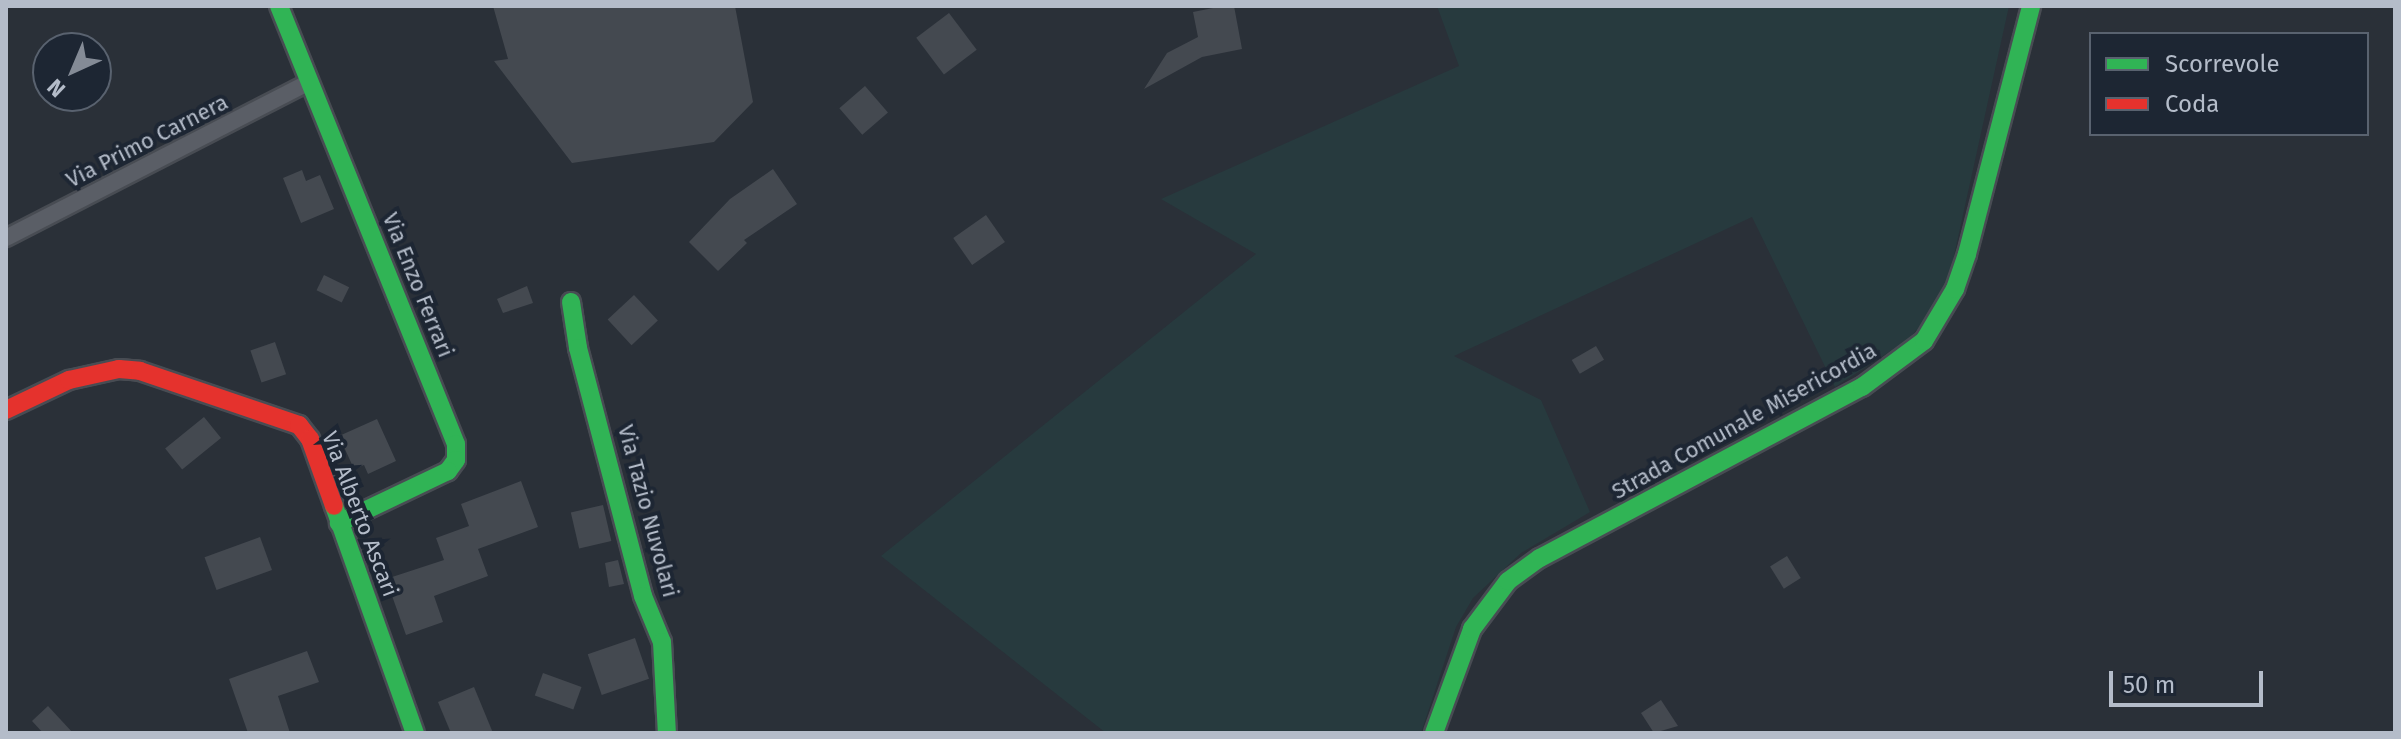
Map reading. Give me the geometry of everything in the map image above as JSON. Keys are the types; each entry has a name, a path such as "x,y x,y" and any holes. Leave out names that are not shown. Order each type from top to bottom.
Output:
{"street":[{"name":"Via Enzo Ferrari","path":"279,6 456,444 456,460 448,471 339,523"},
{"name":"Strada Comunale Misericordia","path":"1434,733 1472,629 1508,581 1540,558 1862,387 1924,341 1955,289 1967,254 2031,6"},
{"name":"Via Primo Carnera","path":"6,238 309,82"},
{"name":"Via Tazio Nuvolari","path":"571,302 578,348 611,458 643,596 662,642 667,733"},
{"name":"Via Alberto Ascari","path":"6,410 69,380 119,369 140,371 287,417 310,439 415,733"}],"green space":[{"path":"1437,6 2009,6 1950,274 1929,315 1909,339 1835,387 1752,217 1454,356 1541,400 1590,512 1521,553 1473,598 1456,627 1421,733 1106,733 881,556 1256,254 1161,199 1459,66"}],"building":[{"path":"493,6 735,6 753,102 714,142 572,163 494,61 508,59"},
{"path":"1234,6 1242,49 1202,57 1144,89 1167,53 1198,37 1193,12"},
{"path":"949,13 977,50 944,74 916,38"},
{"path":"865,86 888,112 862,135 839,108"},
{"path":"773,169 797,204 744,240 747,243 718,271 689,242 730,199"},
{"path":"302,170 306,181 320,175 334,209 301,223 283,178"},
{"path":"986,215 1005,242 972,265 953,238"},
{"path":"324,275 349,287 342,303 317,290"},
{"path":"527,286 533,303 503,313 497,299"},
{"path":"634,295 658,321 632,345 608,320"},
{"path":"275,342 286,374 261,383 250,350"},
{"path":"1596,346 1604,360 1580,374 1572,360"},
{"path":"204,417 221,438 182,469 165,448"},
{"path":"377,419 396,461 368,474 364,465 354,469 339,436"},
{"path":"521,481 538,527 478,549 488,576 434,596 443,622 406,635 386,579 444,560 436,538 469,526 461,504"},
{"path":"603,505 611,541 579,548 571,512"},
{"path":"260,537 272,570 217,590 205,557"},
{"path":"1787,556 1801,578 1784,589 1770,567"},
{"path":"618,560 624,584 609,587 605,563"},
{"path":"635,638 649,679 602,695 588,654"},
{"path":"307,651 319,682 278,696 290,733 248,733 229,679"},
{"path":"543,673 582,687 573,710 535,696"},
{"path":"474,687 493,733 451,733 438,702"},
{"path":"1661,700 1678,726 1654,733 1641,713"},
{"path":"48,706 73,733 43,733 32,721"}],"traffic: fast":[{"path":"279,6 456,444 456,460 448,471 339,523"},
{"path":"1434,733 1472,629 1508,581 1540,558 1862,387 1924,341 1955,289 1967,254 2031,6"},
{"path":"571,302 578,348 643,596 662,642 667,733"},
{"path":"334,506 415,733"}],"traffic: jam":[{"path":"6,410 69,380 119,369 140,371 299,425 310,439 334,506"}]}
